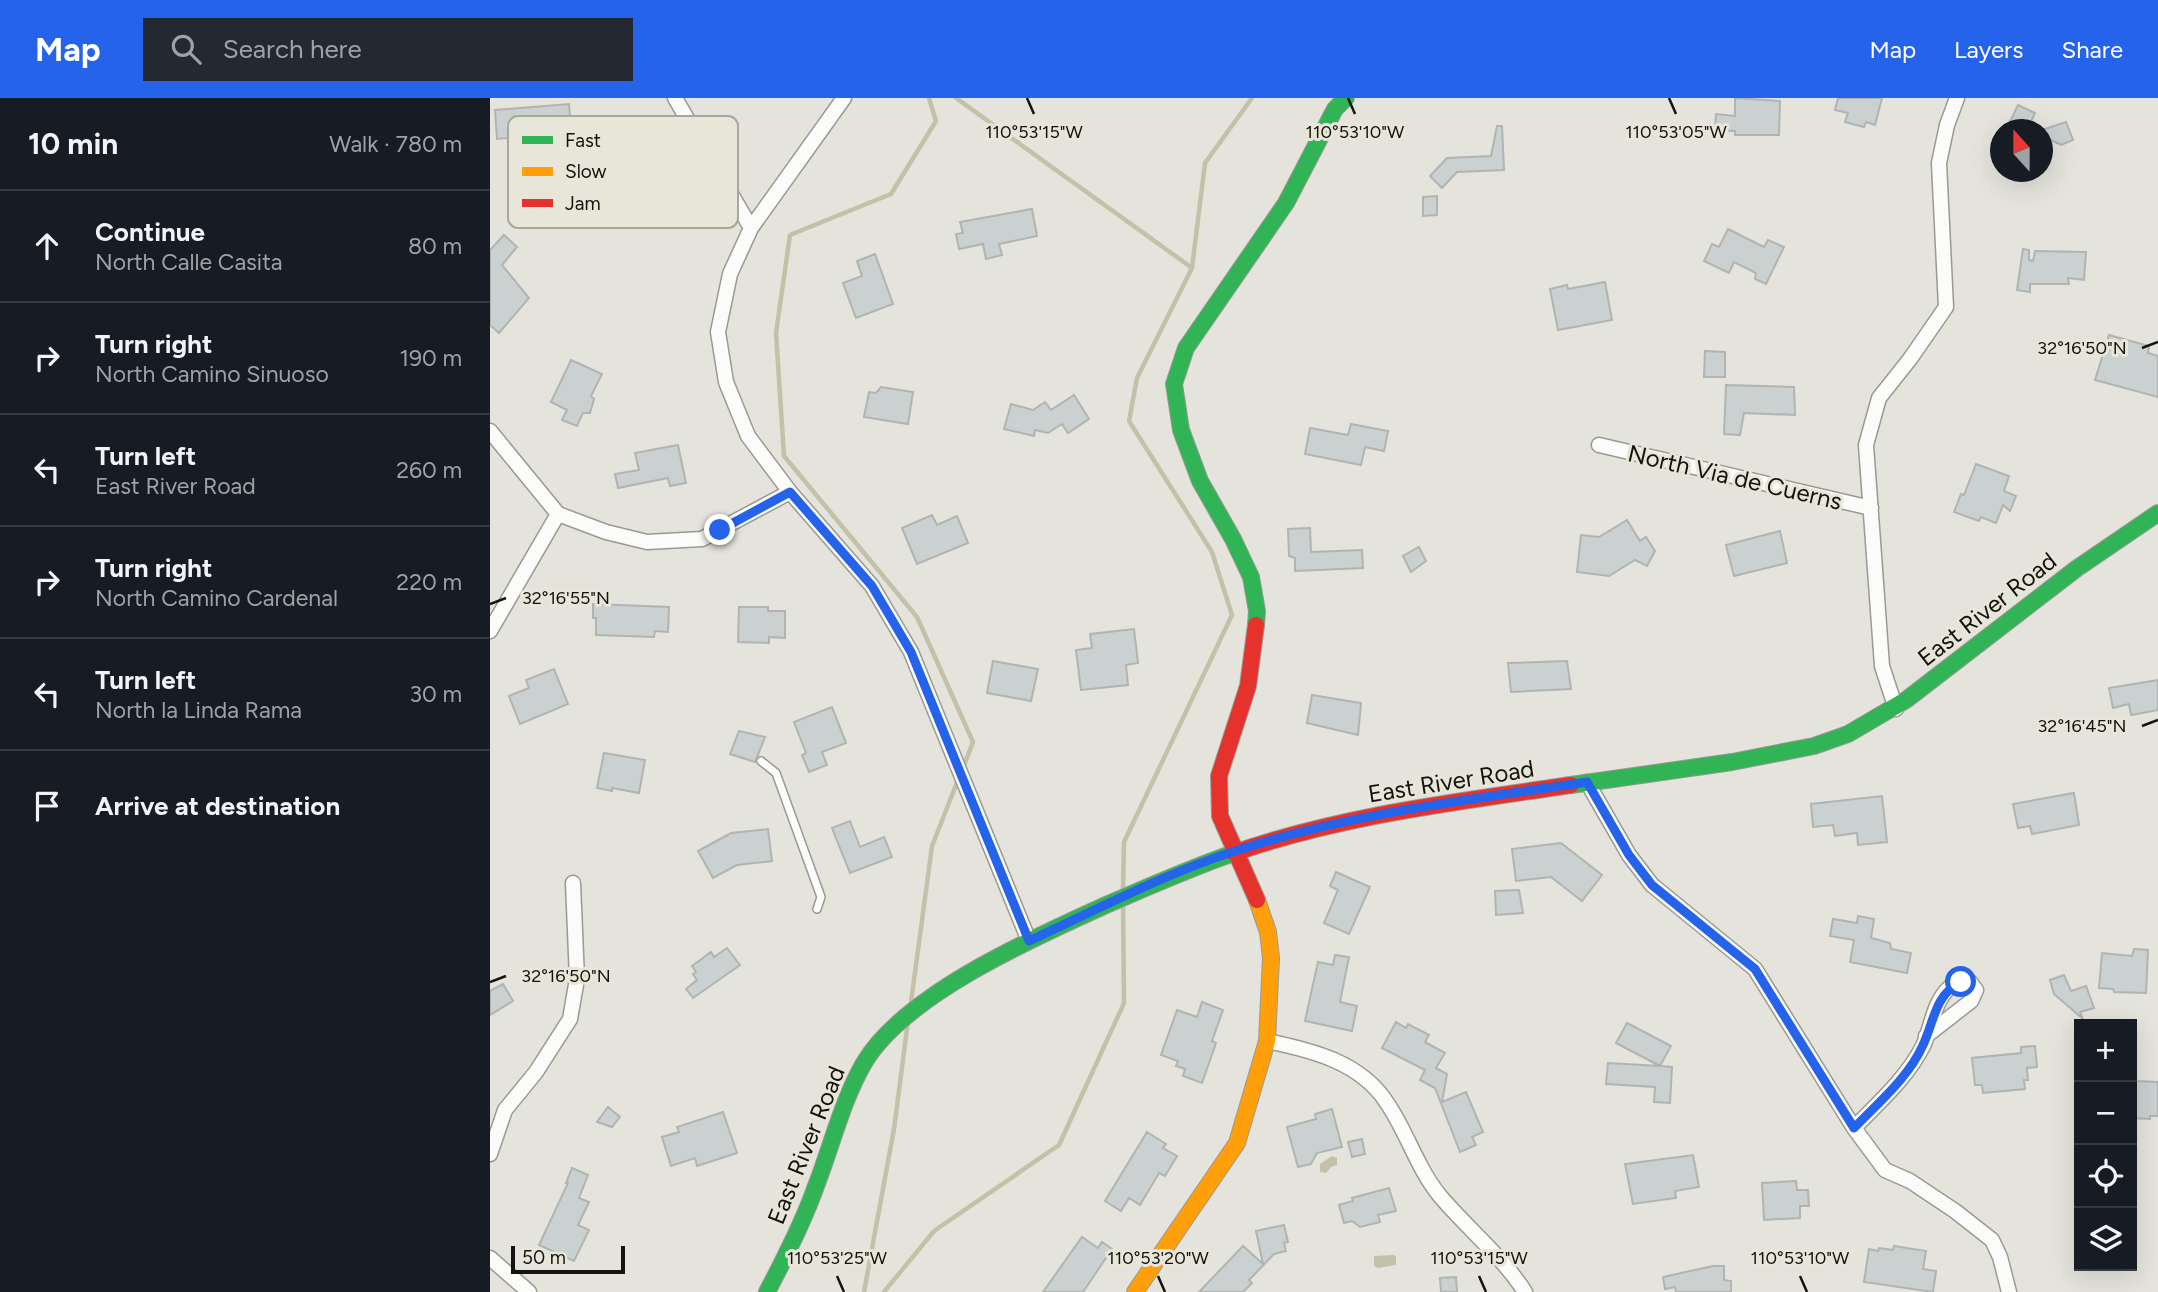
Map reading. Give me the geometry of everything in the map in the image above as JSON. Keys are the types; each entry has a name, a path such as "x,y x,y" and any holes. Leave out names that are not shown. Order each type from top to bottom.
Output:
{"street":[{"path":"675,98 686,116"},
{"path":"844,98 751,228 730,274 718,332 726,382 748,436 790,492 872,586 911,652 1029,941"},
{"path":"1137,1291 1237,1143 1253,1095 1266,1041 1272,958 1260,907 1220,816 1219,776 1248,686 1257,611 1251,577 1200,481 1181,430 1174,384 1186,348 1286,203 1301,169 1335,108 1346,98"},
{"path":"1896,709 1882,666 1866,444 1879,398 1946,307 1939,163 1947,125 1957,98"},
{"path":"738,206 751,228"},
{"path":"490,431 558,514 606,532 647,542 702,540 790,492"},
{"name":"North Via de Cuerns","path":"1599,445 1871,508"},
{"name":"East River Road","path":"766,1292 787,1254 816,1185 842,1105 854,1079 879,1040 906,1016 937,995 1029,941 1190,867 1236,850 1355,819 1587,782 1749,760 1814,745 1854,732 1896,709 1983,643 2067,574 2158,513"},
{"path":"490,631 558,514"},
{"path":"1587,782 1629,855 1652,885 1755,969 1854,1128 1885,1170 1910,1181 1992,1240 2000,1257 2009,1292"},
{"path":"490,1154 505,1110 536,1072 570,1019 577,979 573,883"},
{"path":"1854,1128 1901,1080 1926,1036"},
{"path":"1266,1041 1305,1049 1339,1062 1363,1077 1387,1101 1415,1157 1438,1193 1525,1292"},
{"path":"490,1258 529,1292"}],"lane":[{"path":"761,761 776,773 821,897 817,909"}],"shaded area":[{"path":"1332,1156 1337,1158 1337,1165 1326,1173 1320,1172 1320,1164"},
{"path":"1374,1256 1396,1256 1396,1265 1378,1268 1374,1266"}],"building":[{"path":"1735,98 1780,101 1779,135 1735,135 1735,131 1715,130 1716,114 1735,116"},
{"path":"1838,98 1882,98 1875,125 1866,122 1864,127 1845,122 1848,113 1835,110"},
{"path":"569,104 570,116 508,116 508,138 497,139 495,110"},
{"path":"2018,105 2035,113 2032,119 2011,119"},
{"path":"2066,122 2073,140 2061,145 2053,141 2053,126"},
{"path":"1497,126 1502,126 1504,170 1457,172 1442,188 1430,176 1447,158 1491,156"},
{"path":"1437,196 1437,215 1423,216 1423,197"},
{"path":"1032,209 1037,236 999,244 1002,255 986,259 983,244 959,249 956,234 963,233 960,222"},
{"path":"1728,229 1764,247 1768,240 1784,247 1766,284 1755,279 1756,273 1734,262 1729,273 1704,261 1712,244 1719,247"},
{"path":"504,235 517,247 502,265 529,298 499,333 490,325 490,250"},
{"path":"2023,249 2029,250 2029,260 2033,261 2035,251 2086,252 2084,280 2068,278 2069,284 2030,284 2030,292 2017,290"},
{"path":"875,254 893,304 856,318 843,283 862,276 857,261"},
{"path":"1605,282 1612,320 1558,330 1550,289 1567,285 1568,289"},
{"path":"2109,335 2149,346 2148,353 2158,356 2158,397 2095,380"},
{"path":"1705,351 1725,352 1725,377 1704,377"},
{"path":"571,360 602,374 591,396 594,399 590,413 583,413 577,426 562,420 567,410 551,402"},
{"path":"1726,385 1794,387 1795,415 1744,413 1740,435 1724,434"},
{"path":"881,387 913,392 908,424 864,417 869,392 876,393"},
{"path":"1074,395 1089,419 1068,433 1062,424 1048,433 1035,430 1034,436 1004,429 1011,404 1033,410 1045,402 1051,410"},
{"path":"1351,424 1388,431 1384,451 1365,447 1361,465 1305,454 1310,428 1348,435"},
{"path":"678,445 686,483 670,486 668,478 618,488 615,474 639,470 635,453"},
{"path":"1976,464 2009,476 2004,491 2016,496 2010,511 2003,505 1996,523 1981,517 1979,521 1954,512"},
{"path":"932,515 937,525 957,516 968,543 917,564 902,528"},
{"path":"1627,520 1640,541 1646,537 1655,551 1647,566 1635,560 1609,576 1577,572 1581,535 1599,537"},
{"path":"1310,528 1311,552 1362,550 1363,568 1295,571 1295,558 1289,556 1288,529"},
{"path":"1780,531 1787,563 1734,576 1726,545"},
{"path":"1419,547 1426,561 1411,572 1403,556"},
{"path":"593,604 669,607 668,632 655,631 654,637 596,635"},
{"path":"739,607 768,607 768,611 785,611 785,638 769,637 769,643 738,642"},
{"path":"1134,629 1138,663 1126,665 1128,685 1081,690 1076,650 1092,648 1090,634"},
{"path":"993,661 1038,669 1031,701 987,693"},
{"path":"1567,661 1571,689 1511,692 1508,663"},
{"path":"554,669 568,704 520,724 509,696 529,688 526,680"},
{"path":"2158,680 2158,710 2131,715 2129,704 2113,708 2109,688"},
{"path":"1312,695 1361,703 1358,735 1307,723"},
{"path":"832,707 846,743 822,752 827,765 809,772 802,755 806,753 794,722"},
{"path":"739,731 765,737 755,762 730,754"},
{"path":"604,753 645,760 639,793 597,788"},
{"path":"2074,793 2079,825 2032,834 2030,826 2018,828 2013,804"},
{"path":"1882,796 1887,842 1858,845 1857,833 1835,836 1833,825 1813,827 1811,804"},
{"path":"850,821 860,847 884,837 892,857 850,873 832,828"},
{"path":"768,829 772,861 737,865 713,878 698,851 731,833"},
{"path":"1561,843 1602,875 1582,901 1551,877 1516,881 1512,849"},
{"path":"1336,872 1370,887 1349,934 1324,923 1338,890 1330,886"},
{"path":"1519,890 1523,913 1496,915 1495,891"},
{"path":"1858,916 1874,919 1871,938 1890,943 1891,949 1911,953 1907,973 1850,962 1854,940 1830,936 1833,919 1857,923"},
{"path":"727,948 740,965 693,998 686,989 697,980 692,966 711,952 714,957"},
{"path":"2134,949 2148,950 2146,993 2114,992 2113,989 2099,988 2102,953 2132,956"},
{"path":"1335,955 1349,957 1340,1002 1357,1006 1352,1031 1305,1021 1318,962 1333,965"},
{"path":"2064,975 2071,991 2086,986 2094,1008 2080,1012 2083,1019 2054,994 2050,980"},
{"path":"503,984 513,1001 490,1015 490,991"},
{"path":"1202,1002 1223,1010 1212,1041 1216,1043 1202,1083 1183,1076 1185,1069 1176,1066 1178,1061 1161,1055 1177,1010 1197,1017"},
{"path":"1396,1022 1406,1028 1408,1024 1429,1035 1425,1042 1445,1053 1436,1068 1447,1074 1442,1102 1466,1092 1483,1132 1472,1137 1476,1145 1460,1152 1435,1088 1420,1080 1425,1070 1382,1048"},
{"path":"1627,1023 1671,1046 1660,1066 1616,1043"},
{"path":"2035,1046 2037,1067 2027,1068 2028,1080 2024,1080 2025,1089 1983,1093 1982,1085 1975,1085 1972,1058 2021,1053 2021,1047"},
{"path":"1608,1063 1672,1067 1670,1103 1654,1102 1655,1087 1606,1084"},
{"path":"2137,1081 2158,1082 2158,1116 2150,1116 2150,1119 2137,1118"},
{"path":"608,1107 620,1117 612,1127 597,1122"},
{"path":"1332,1109 1342,1147 1317,1153 1311,1164 1298,1167 1287,1127 1316,1119 1315,1114"},
{"path":"723,1112 737,1153 697,1166 695,1158 671,1166 662,1137 679,1132 677,1127"},
{"path":"1147,1132 1166,1144 1163,1148 1177,1156 1165,1176 1159,1173 1140,1205 1129,1198 1121,1211 1105,1201"},
{"path":"1362,1139 1365,1154 1352,1157 1348,1142"},
{"path":"1693,1155 1699,1187 1675,1191 1676,1198 1633,1204 1625,1164"},
{"path":"572,1168 588,1175 579,1198 589,1202 578,1225 589,1230 574,1261 539,1245 568,1183"},
{"path":"1796,1181 1797,1190 1808,1190 1809,1206 1800,1206 1800,1218 1764,1220 1762,1183"},
{"path":"1389,1188 1396,1211 1378,1215 1380,1222 1360,1227 1352,1221 1344,1223 1339,1205 1353,1201 1352,1198"},
{"path":"1284,1225 1288,1242 1284,1243 1286,1251 1274,1254 1249,1280 1252,1283 1243,1292 1199,1292 1243,1246 1263,1264 1256,1231"},
{"path":"1082,1237 1098,1248 1102,1242 1112,1249 1083,1292 1043,1292"},
{"path":"1894,1246 1926,1251 1923,1269 1936,1271 1933,1292 1864,1282 1869,1249 1893,1250"},
{"path":"1724,1266 1724,1280 1731,1281 1731,1292 1676,1292 1675,1287 1665,1289 1663,1277"},
{"path":"1456,1277 1457,1292 1441,1292 1440,1278"}],"waterway":[{"path":"929,98 936,121 891,194 790,235 776,333 784,456 917,617 973,742 963,768"},
{"path":"956,98 1192,268 1137,378 1129,421 1212,552 1232,615 1124,842 1123,891"},
{"path":"1192,268 1205,163 1252,98"},
{"path":"911,1002 932,846 958,780"},
{"path":"884,1292 934,1231 1059,1145 1124,1003 1123,903"},
{"path":"864,1292 894,1129 908,1021"}],"traffic: fast":[{"path":"1256,625 1257,611 1251,577 1200,481 1181,430 1174,384 1186,348 1286,203 1335,109 1346,98"},
{"path":"1571,785 1732,762 1814,746 1848,734 1906,700 2076,569 2158,513"},
{"path":"767,1292 805,1213 856,1078 883,1038 939,992 1009,951 1106,905 1234,853"}],"traffic: slow":[{"path":"1135,1292 1237,1143 1267,1041 1271,958 1268,932 1257,900"}],"traffic: jam":[{"path":"1256,625 1248,686 1219,776 1220,816 1257,900"},
{"path":"1234,853 1358,819 1571,785"}],"route":[{"path":"720,530 790,492 872,586 911,652 1029,941 1190,867 1280,837 1355,819 1587,782 1629,855 1652,885 1755,969 1854,1128 1901,1080 1923,1045 1939,1002 1950,987 1961,982"}]}
